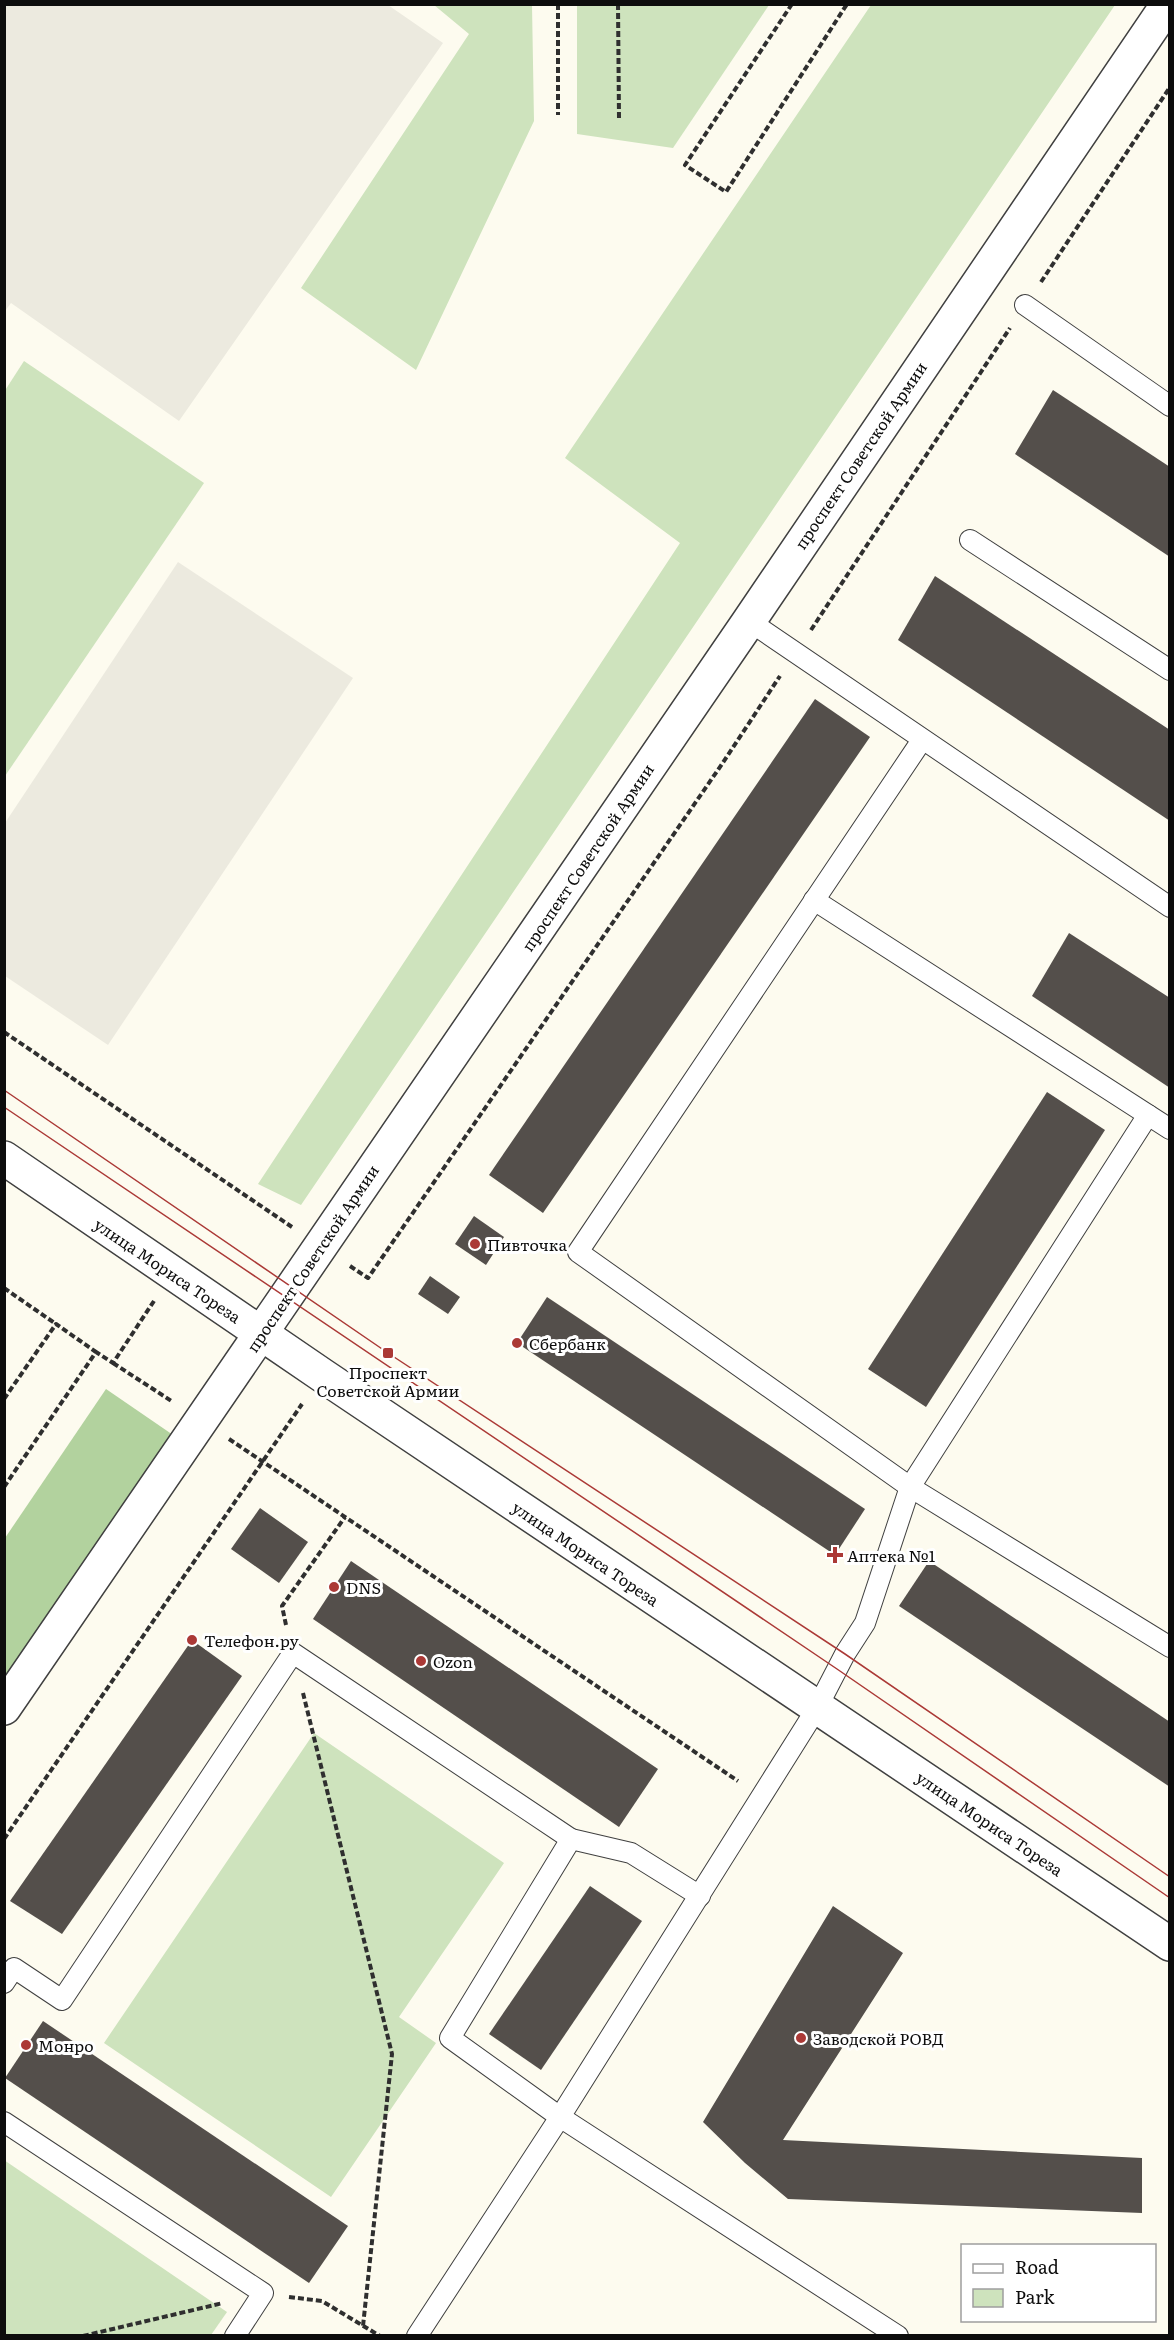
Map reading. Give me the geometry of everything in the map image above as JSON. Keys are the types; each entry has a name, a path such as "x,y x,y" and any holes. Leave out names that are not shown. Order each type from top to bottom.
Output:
{"street":[{"name":"проспект Советской Армии","path":"4,1708 749,621 1168,4"},
{"name":"улица Мориса Тореза","path":"4,1158 322,1375 1170,1944"}],"lane":[{"path":"1025,305 1170,406"},
{"path":"970,540 1170,670"},
{"path":"749,621 1170,908"},
{"path":"922,740 578,1252 910,1487 1170,1647"},
{"path":"814,900 1170,1129"},
{"path":"417,2336 560,2117 817,1708 845,1654 865,1623 910,1487 1148,1115"},
{"path":"4,1983 14,1968 62,2000 293,1653 571,1839 631,1853 699,1896"},
{"path":"571,1839 450,2038 560,2117 898,2336"},
{"path":"4,2122 263,2293 235,2336"}],"path":[{"path":"558,4 558,115"},
{"path":"618,4 619,117"},
{"path":"792,4 685,165 726,192 847,4"},
{"path":"4,1032 368,1278 722,764 1170,87"},
{"path":"113,1363 173,1274"},
{"path":"4,1288 761,1797"},
{"path":"4,1399 56,1324"},
{"path":"4,1487 96,1352"},
{"path":"4,1839 322,1375"},
{"path":"345,1517 282,1606 392,2054 363,2326"}],"green space":[{"path":"577,4 769,5 673,148 577,134"},
{"path":"434,5 532,5 534,121 416,370 301,288 469,34"},
{"path":"871,5 1115,5 301,1205 258,1184 680,543 565,458"},
{"path":"24,361 204,483 5,776 4,392"},
{"path":"106,1389 176,1437 5,1688 5,1538"},
{"path":"314,1733 504,1863 399,2017 436,2043 331,2197 104,2043"},
{"path":"4,2160 227,2312 211,2335 5,2335"}],"shaded area":[{"path":"5,4 388,5 443,43 179,421 11,303 5,311"},
{"path":"178,562 353,678 108,1045 5,976 5,823"}],"building":[{"path":"1053,390 1170,467 1170,557 1015,454"},
{"path":"935,576 1170,730 1170,821 898,640"},
{"path":"815,699 870,737 543,1213 489,1175"},
{"path":"1069,933 1170,998 1170,1088 1032,996"},
{"path":"1047,1092 1105,1130 926,1407 868,1369"},
{"path":"474,1216 504,1237 486,1265 455,1244"},
{"path":"430,1276 460,1297 448,1314 418,1294"},
{"path":"547,1297 865,1509 835,1555 517,1343"},
{"path":"260,1508 308,1542 279,1583 231,1549"},
{"path":"351,1561 658,1769 619,1827 313,1619"},
{"path":"929,1561 1170,1722 1170,1787 899,1606"},
{"path":"192,1640 242,1676 62,1934 10,1901"},
{"path":"590,1886 642,1921 541,2070 489,2034"},
{"name":"Заводской РОВД","path":"833,1906 903,1953 783,2140 1142,2158 1142,2213 788,2199 745,2163 703,2122"},
{"path":"43,2021 348,2226 309,2283 5,2078"}],"tram line":[{"path":"4,1090 388,1353 845,1654 1170,1877"},
{"path":"4,1107 837,1669 1170,1898"}],"place":[{"name":"Пивточка","path":"475,1244"},
{"name":"Сбербанк","path":"517,1343"},
{"name":"Проспект Советской Армии","path":"388,1353"},
{"name":"Аптека №1","path":"835,1555"},
{"name":"DNS","path":"334,1587"},
{"name":"Телефон.ру","path":"192,1640"},
{"name":"Ozon","path":"421,1661"},
{"name":"Заводской РОВД","path":"801,2038"},
{"name":"Монро","path":"26,2045"}]}
